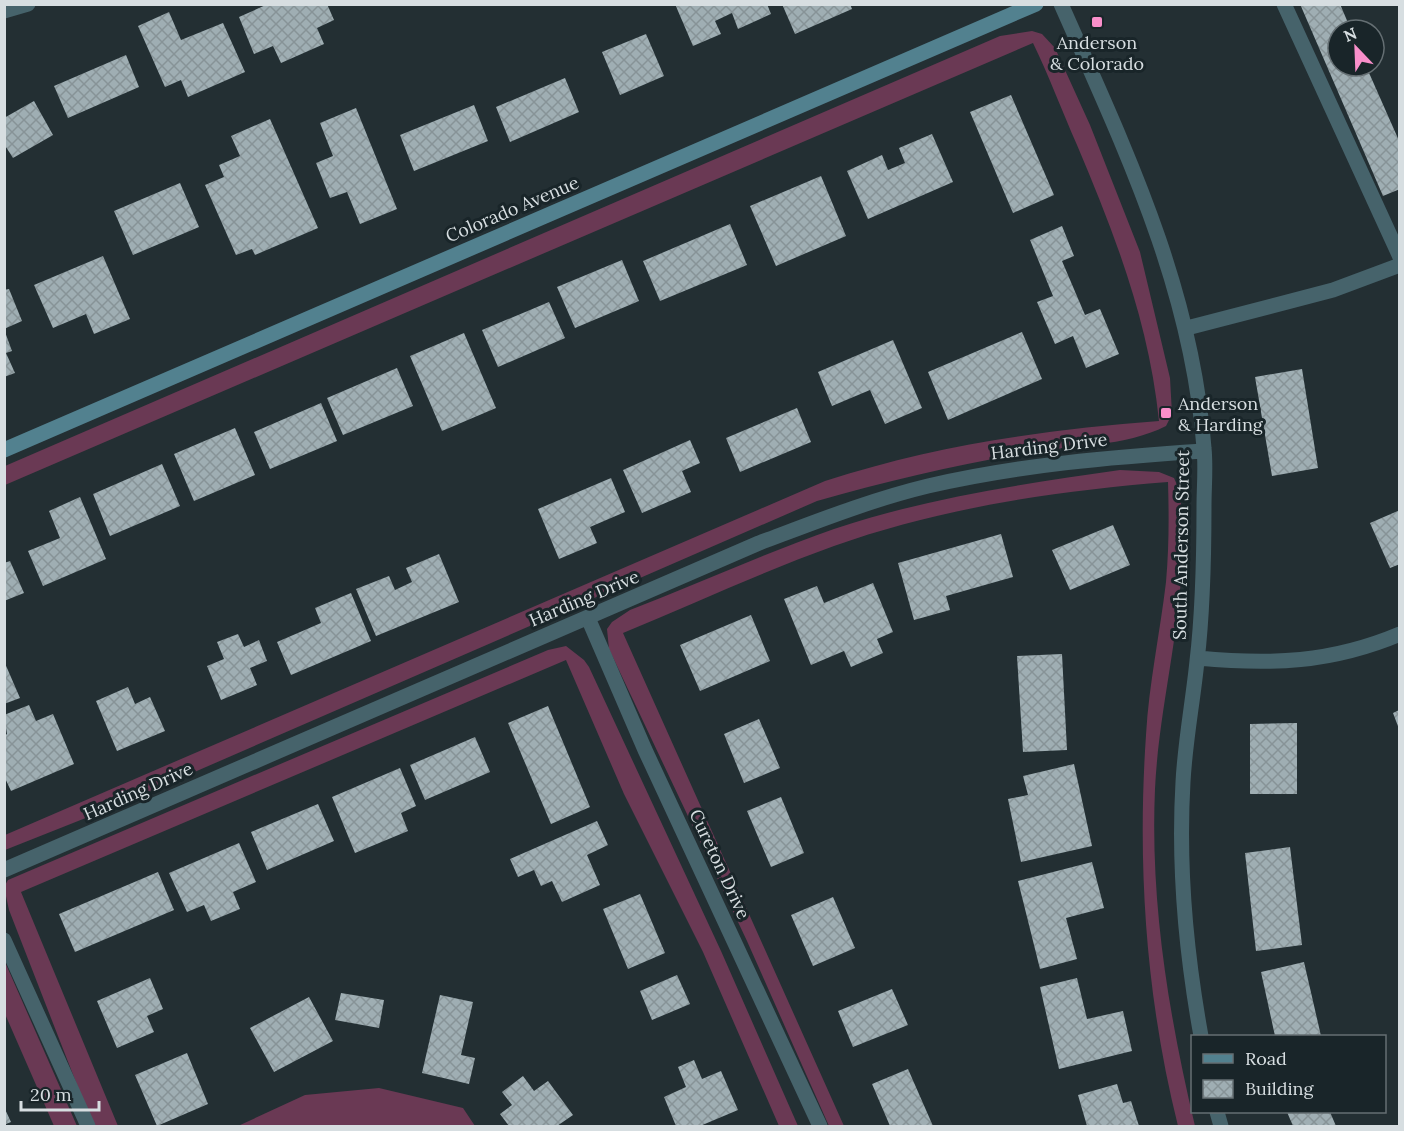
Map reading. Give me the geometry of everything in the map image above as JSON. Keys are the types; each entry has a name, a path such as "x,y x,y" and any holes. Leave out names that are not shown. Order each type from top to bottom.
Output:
{"street":[{"path":"6,12 28,4"},
{"name":"Colorado Avenue","path":"4,450 1036,4"},
{"name":"South Anderson Street","path":"1061,4 1135,171 1160,238 1187,328 1204,451 1204,558 1198,658 1183,780 1181,833 1185,912 1201,1035"},
{"path":"1284,4 1400,257"},
{"path":"1187,328 1333,290 1400,265"},
{"name":"Harding Drive","path":"4,870 759,543 855,508 926,487 998,471 1067,461 1204,451"},
{"name":"Cureton Drive","path":"588,618 645,750 820,1126"},
{"path":"1198,658 1247,663 1305,661 1346,654 1400,634"},
{"path":"4,940 87,1126"}],"shaded area":[{"path":"1032,31 1042,34 1055,48 1090,125 1140,252 1170,378 1172,414 1166,426 1116,442 1044,450 974,463 895,480 817,501 121,804 5,850 5,835 825,481 907,458 990,441 1073,429 1159,421 1154,384 1139,314 1117,246 1033,43 5,485 5,466 1000,36"},
{"path":"1120,470 1159,472 1174,478 1179,492 1182,521 1182,568 1157,757 1155,874 1163,959 1177,1043 1195,1126 1178,1126 1167,1078 1151,981 1144,883 1143,784 1150,696 1166,582 1169,532 1168,482 1041,496 915,521 807,556 623,633 844,1126 829,1126 747,941 609,649 607,629 612,622 630,610 834,529 939,500"},
{"path":"566,646 589,667 721,951 798,1126 779,1126 703,952 624,794 566,660 21,892 118,1126 93,1126 9,910 4,887 8,880 548,650"},
{"path":"4,962 77,1126 54,1126 5,1014"},
{"path":"379,1088 463,1108 475,1126 238,1126 305,1095"}],"building":[{"path":"268,4 327,4 334,20 317,28 324,44 281,63 273,46 254,54 239,17"},
{"path":"675,4 767,4 771,14 738,29 732,13 715,21 721,34 693,46"},
{"path":"782,4 850,4 852,9 795,34"},
{"path":"1300,4 1340,4 1346,18 1326,18 1326,64"},
{"path":"169,12 181,40 223,23 245,72 188,97 181,80 165,87 138,26"},
{"path":"646,34 664,76 620,95 602,52"},
{"path":"126,55 139,87 68,118 54,86"},
{"path":"565,78 579,112 510,142 496,107"},
{"path":"1332,78 1371,78 1400,143 1400,189 1383,196"},
{"path":"1011,95 1054,195 1013,213 970,112"},
{"path":"34,101 53,135 13,158 4,144 4,118"},
{"path":"474,105 488,141 414,171 400,135"},
{"path":"356,108 397,209 360,224 347,192 330,198 316,163 333,156 320,123"},
{"path":"270,119 318,228 255,255 252,249 236,255 205,185 224,177 219,165 240,156 231,136"},
{"path":"932,134 953,182 868,219 847,171 882,155 888,170 905,163 899,148"},
{"path":"821,176 846,236 776,266 750,206"},
{"path":"180,183 199,227 133,255 114,211"},
{"path":"730,224 747,265 660,301 643,261"},
{"path":"1062,226 1074,256 1062,261 1085,315 1100,309 1119,354 1086,368 1073,336 1055,344 1037,302 1053,296 1030,240"},
{"path":"103,256 130,319 94,334 86,314 53,328 34,285"},
{"path":"622,260 639,301 575,328 557,287"},
{"path":"9,289 22,321 4,329 4,290"},
{"path":"549,302 565,338 498,367 482,330"},
{"path":"5,332 12,351 6,353 15,373 4,377"},
{"path":"1022,332 1042,379 948,420 928,372"},
{"path":"464,333 496,408 442,431 410,356"},
{"path":"893,340 922,408 885,424 870,390 832,406 818,372"},
{"path":"397,368 413,406 343,435 327,398"},
{"path":"1302,369 1318,468 1272,476 1255,377"},
{"path":"321,403 337,441 270,469 254,432"},
{"path":"797,408 811,442 740,472 726,438"},
{"path":"235,428 255,475 194,501 174,454"},
{"path":"690,440 700,463 682,471 691,492 642,513 623,470"},
{"path":"162,464 180,506 110,536 93,494"},
{"path":"611,478 625,512 590,527 597,543 559,559 538,509"},
{"path":"80,497 106,559 43,586 28,551 60,538 49,511"},
{"path":"1400,510 1400,564 1390,568 1370,523"},
{"path":"1113,525 1130,565 1070,590 1052,550"},
{"path":"1001,534 1013,577 946,596 950,610 914,620 898,563"},
{"path":"439,554 459,602 376,636 356,589 389,576 395,590 412,582 406,568"},
{"path":"10,561 24,593 4,601 4,563"},
{"path":"873,583 893,632 877,639 883,653 851,667 844,651 811,665 784,599 817,586 824,603"},
{"path":"351,593 371,641 291,675 277,642 321,623 315,608"},
{"path":"751,615 770,661 700,691 680,645"},
{"path":"238,634 244,647 259,640 267,661 250,668 257,685 221,700 207,666 224,659 217,642"},
{"path":"1062,654 1067,750 1023,752 1017,656"},
{"path":"4,661 20,698 4,704"},
{"path":"128,687 135,704 150,697 165,731 117,751 96,701"},
{"path":"29,705 36,721 53,714 74,764 11,791 4,776 4,736 7,734 4,715"},
{"path":"548,706 590,807 551,824 508,723"},
{"path":"1399,710 1399,729 1393,713"},
{"path":"759,719 780,768 744,783 724,734"},
{"path":"1297,723 1297,794 1250,794 1250,724"},
{"path":"475,737 490,772 425,800 410,765"},
{"path":"1074,764 1092,846 1021,862 1008,799 1028,795 1023,776"},
{"path":"400,768 416,806 401,813 408,831 355,853 332,797"},
{"path":"781,797 804,853 771,867 747,811"},
{"path":"318,804 334,841 267,870 251,832"},
{"path":"597,821 608,845 587,855 600,885 562,902 552,881 541,886 534,870 518,877 510,859"},
{"path":"239,843 256,882 233,892 240,909 211,921 204,905 187,912 169,873"},
{"path":"1290,847 1302,945 1256,951 1245,853"},
{"path":"1092,862 1104,908 1066,918 1077,959 1040,969 1018,881"},
{"path":"158,872 174,910 75,952 59,914"},
{"path":"640,894 665,953 628,969 603,909"},
{"path":"833,897 855,948 813,966 791,915"},
{"path":"1304,962 1321,1035 1275,1035 1261,972"},
{"path":"677,975 690,1004 652,1020 640,991"},
{"path":"150,978 163,1009 147,1016 154,1032 117,1048 97,1001"},
{"path":"1077,978 1087,1019 1123,1011 1132,1051 1059,1069 1040,987"},
{"path":"892,989 908,1025 853,1047 838,1011"},
{"path":"341,993 384,1000 379,1028 335,1020"},
{"path":"440,995 473,1002 461,1055 475,1058 469,1084 422,1073"},
{"path":"309,997 333,1041 274,1072 250,1028"},
{"path":"187,1053 208,1104 157,1126 135,1075"},
{"path":"694,1060 702,1079 721,1071 738,1110 700,1126 676,1126 664,1097 686,1087 678,1067"},
{"path":"908,1069 933,1126 890,1126 872,1084"},
{"path":"523,1076 534,1091 548,1081 573,1115 557,1126 509,1126 500,1114 512,1105 502,1092"},
{"path":"1117,1084 1123,1103 1131,1101 1139,1126 1087,1126 1078,1095"},
{"path":"4,1107 11,1122 4,1125"},
{"path":"1287,1113 1330,1113 1336,1126 1293,1126"}],"place":[{"name":"Anderson & Colorado","path":"1097,22"},
{"name":"Anderson & Harding","path":"1166,413"}]}
